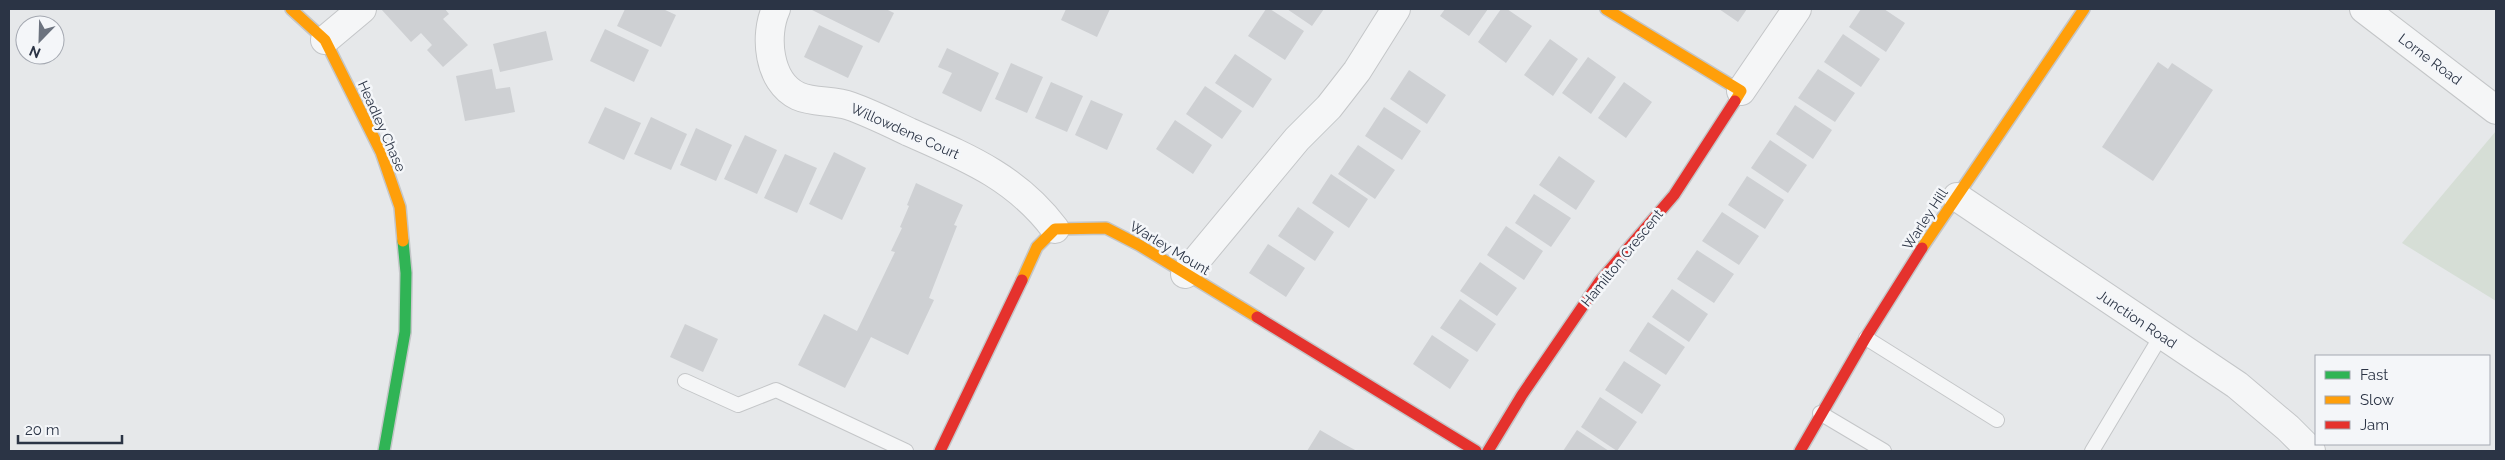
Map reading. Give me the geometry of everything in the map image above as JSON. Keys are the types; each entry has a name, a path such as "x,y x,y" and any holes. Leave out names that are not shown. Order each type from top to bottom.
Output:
{"street":[{"name":"Headley Chase","path":"291,9 324,40 381,152 400,207 406,273 405,332 384,451"},
{"path":"324,40 362,9"},
{"name":"Willowdene Court","path":"776,9 770,21 770,53 779,79 798,96 849,106 977,162 1028,197 1055,229"},
{"path":"1185,274 1297,139 1329,107 1357,71 1396,9"},
{"path":"1606,9 1741,91"},
{"name":"Hamilton Crescent","path":"1488,451 1522,395 1600,282 1674,195 1797,9"},
{"name":"Warley Hill","path":"1800,451 1820,413 1866,338 1957,197 2084,9"},
{"name":"Lorne Road","path":"2364,9 2496,110"},
{"name":"Junction Road","path":"1957,197 2161,336 2237,385 2288,428 2310,451"},
{"name":"Warley Mount","path":"1055,229 1106,228 1476,451"},
{"path":"940,451 1037,246 1055,229"}],"lane":[{"path":"2092,451 2161,336"},
{"path":"1866,338 1996,420"},
{"path":"685,381 738,405 776,390 906,451"},
{"path":"1820,413 1884,451"}],"shaded area":[{"path":"2496,131 2496,301 2402,243"}],"building":[{"path":"381,9 445,9 449,14 443,19 468,45 443,67 427,50 432,45 421,33 411,42"},
{"path":"625,9 663,9 676,15 661,47 617,26"},
{"path":"810,9 886,9 894,13 879,43"},
{"path":"1066,9 1110,9 1097,37 1061,20"},
{"path":"1266,9 1270,9 1304,31 1285,60 1248,36"},
{"path":"1287,9 1324,9 1312,26"},
{"path":"1445,9 1488,9 1469,36 1440,16"},
{"path":"1501,9 1507,9 1532,26 1506,63 1478,42"},
{"path":"1719,9 1747,9 1738,22"},
{"path":"1861,9 1884,9 1905,23 1886,52 1849,27"},
{"path":"819,25 863,46 848,78 804,57"},
{"path":"605,29 649,50 634,82 590,61"},
{"path":"546,31 553,60 500,72 493,44"},
{"path":"1843,34 1880,59 1861,87 1824,62"},
{"path":"1550,39 1578,59 1553,96 1524,75"},
{"path":"947,48 999,73 981,112 942,93 952,73 938,67"},
{"path":"1235,54 1272,79 1253,108 1215,83"},
{"path":"1588,57 1616,77 1591,114 1562,93"},
{"path":"2158,62 2168,69 2172,63 2213,90 2153,181 2102,147"},
{"path":"1011,63 1043,77 1027,113 995,99"},
{"path":"492,69 496,89 510,87 515,112 465,121 456,76"},
{"path":"1818,69 1855,93 1835,122 1798,98"},
{"path":"1409,70 1446,95 1427,124 1390,99"},
{"path":"1051,82 1083,96 1067,132 1035,118"},
{"path":"1624,82 1652,102 1626,138 1598,118"},
{"path":"1205,86 1242,111 1222,139 1186,114"},
{"path":"1091,100 1123,114 1107,150 1075,135"},
{"path":"1795,105 1832,130 1813,159 1776,134"},
{"path":"605,107 641,123 624,160 588,143"},
{"path":"1384,107 1421,131 1402,160 1365,136"},
{"path":"651,117 687,134 671,170 634,154"},
{"path":"1175,120 1212,145 1193,174 1156,149"},
{"path":"696,128 732,145 716,181 680,165"},
{"path":"745,135 777,150 757,194 724,179"},
{"path":"1770,140 1807,165 1788,193 1751,168"},
{"path":"1358,145 1395,170 1375,199 1338,174"},
{"path":"834,152 866,168 842,220 809,204"},
{"path":"785,154 817,168 797,213 764,198"},
{"path":"1559,156 1595,181 1576,210 1539,185"},
{"path":"1331,174 1368,199 1349,228 1312,203"},
{"path":"1747,176 1784,200 1765,229 1728,205"},
{"path":"916,183 963,205 954,225 957,226 929,298 934,300 908,355 871,337 845,388 798,365 824,314 857,331 895,252 891,251 902,228 900,227"},
{"path":"1534,194 1571,218 1551,247 1515,223"},
{"path":"1298,207 1334,232 1315,261 1278,236"},
{"path":"1722,212 1759,236 1739,265 1702,241"},
{"path":"1506,226 1543,251 1524,280 1487,255"},
{"path":"1268,244 1305,268 1286,297 1249,273"},
{"path":"1697,250 1734,274 1714,303 1677,279"},
{"path":"1480,262 1517,288 1497,316 1460,291"},
{"path":"1672,289 1708,314 1689,342 1652,317"},
{"path":"1460,299 1496,324 1477,352 1440,328"},
{"path":"1648,322 1685,347 1666,375 1629,351"},
{"path":"685,324 718,339 703,372 670,357"},
{"path":"1432,335 1469,360 1450,389 1413,364"},
{"path":"1624,361 1661,385 1642,414 1605,390"},
{"path":"1600,397 1637,422 1617,451 1581,427"},
{"path":"1320,430 1344,444 1357,451 1307,451"},
{"path":"1577,430 1609,451 1563,451"}],"traffic: fast":[{"path":"384,451 405,332 406,273 403,241"}],"traffic: slow":[{"path":"291,9 325,40 381,152 400,207 403,241"},
{"path":"1606,9 1741,91 1735,101"},
{"path":"1922,248 2084,9"},
{"path":"1022,280 1037,247 1055,229 1106,228 1139,245 1257,317"}],"traffic: jam":[{"path":"1488,451 1522,395 1600,281 1674,195 1735,101"},
{"path":"1800,451 1866,337 1922,248"},
{"path":"940,451 1022,280"},
{"path":"1257,317 1476,451"}]}
